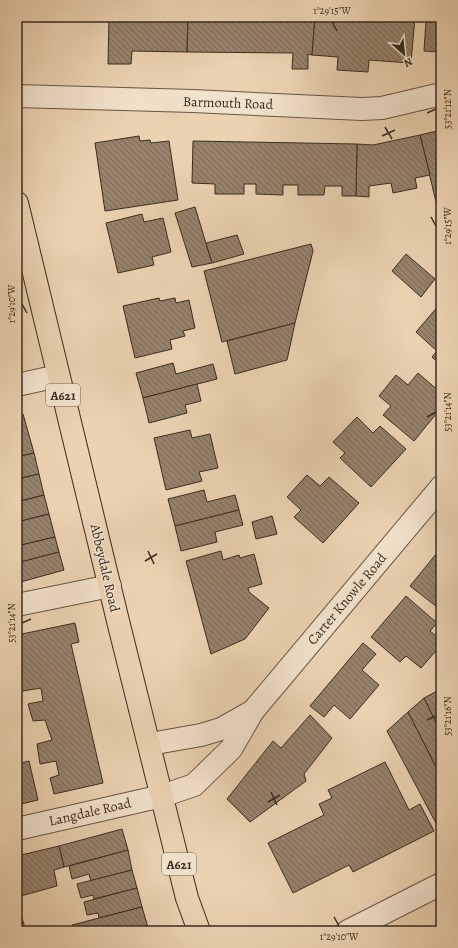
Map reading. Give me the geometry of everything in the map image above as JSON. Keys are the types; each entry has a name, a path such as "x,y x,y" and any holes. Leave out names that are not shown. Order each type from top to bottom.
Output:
{"main road":[{"name":"Abbeydale Road","path":"17,203 58,376 187,898 199,931"}],"street":[{"name":"Barmouth Road","path":"17,96 193,101 362,109 382,108 437,95"},
{"path":"17,385 58,376"},
{"name":"Carter Knowle Road","path":"162,796 186,788 201,780 231,749 254,711 441,487"},
{"path":"17,605 110,586"},
{"name":"Carter Knowle Road","path":"150,744 214,731 254,711"},
{"name":"Langdale Road","path":"17,829 162,796"},
{"path":"348,931 441,884"}],"building":[{"path":"109,17 188,17 187,52 132,51 131,64 108,64"},
{"path":"188,17 315,17 312,55 308,54 308,69 292,69 293,53 187,52"},
{"path":"315,17 415,17 411,63 369,60 368,72 337,70 338,57 312,55"},
{"path":"426,21 441,22 441,52 424,51"},
{"path":"441,130 441,205 437,206 420,135"},
{"path":"420,135 430,175 415,178 417,188 393,193 391,183 369,186 369,197 356,196 357,144 373,145"},
{"path":"139,136 140,141 150,140 151,143 169,141 178,200 105,211 95,143"},
{"path":"193,141 357,144 356,196 342,196 342,186 325,186 324,195 298,195 298,185 283,185 283,195 256,194 256,184 244,184 244,194 215,194 215,184 192,183"},
{"path":"195,207 212,263 192,267 175,213"},
{"path":"142,214 144,222 163,218 171,252 152,257 154,265 118,273 106,223"},
{"path":"237,235 244,254 212,263 206,243"},
{"path":"311,244 313,251 295,323 222,342 204,271"},
{"path":"406,254 435,279 421,297 392,271"},
{"path":"159,298 160,301 175,298 176,303 189,300 195,328 183,331 185,336 170,340 172,349 135,358 123,306"},
{"path":"440,304 441,365 432,357 437,351 416,332"},
{"path":"295,323 287,360 235,374 227,341"},
{"path":"173,363 176,374 213,364 217,379 143,398 136,373"},
{"path":"418,373 441,393 441,408 414,441 383,415 391,406 379,396 396,375 408,385"},
{"path":"197,384 201,401 185,405 187,413 149,423 143,398"},
{"path":"23,414 34,453 17,457 17,416"},
{"path":"357,417 373,433 380,426 406,449 371,487 340,458 345,453 333,442"},
{"path":"190,430 192,438 210,434 218,468 199,472 202,481 166,490 154,438"},
{"path":"34,453 39,474 17,479 17,457"},
{"path":"39,474 44,495 17,502 17,479"},
{"path":"307,475 320,486 329,477 359,503 323,543 294,517 301,510 287,497"},
{"path":"204,490 207,502 235,495 239,510 175,526 168,499"},
{"path":"44,495 49,514 17,522 17,502"},
{"path":"239,510 243,525 215,532 217,542 181,551 175,526"},
{"path":"49,514 55,537 17,546 17,522"},
{"path":"272,516 277,534 256,539 252,522"},
{"path":"55,537 59,552 17,563 17,546"},
{"path":"441,548 441,610 410,586"},
{"path":"221,551 223,560 239,555 240,558 254,554 262,584 248,588 249,592 269,608 245,639 211,654 186,561"},
{"path":"59,552 64,570 17,583 17,563"},
{"path":"406,596 437,623 430,631 441,640 441,645 421,668 406,656 400,662 371,637"},
{"path":"75,623 79,642 71,644 103,783 54,794 50,778 59,775 56,761 40,764 37,744 52,740 45,720 33,721 28,704 43,701 41,688 17,692 17,673 20,671 17,667 17,635"},
{"path":"363,643 376,654 362,670 379,685 350,719 334,705 324,717 310,706"},
{"path":"441,689 441,733 424,698"},
{"path":"424,698 441,733 441,777 408,712"},
{"path":"408,712 441,777 441,826 438,827 387,731"},
{"path":"310,715 332,738 304,774 306,781 250,822 227,799 273,741 281,748"},
{"path":"29,761 38,800 17,805 17,764"},
{"path":"385,762 409,810 420,804 434,831 353,872 349,865 293,893 268,843 324,815 319,804 332,798 328,790"},
{"path":"122,829 128,850 64,867 59,846"},
{"path":"59,846 64,867 54,870 57,886 17,897 17,856"},
{"path":"128,850 132,870 91,881 89,874 72,879 69,866"},
{"path":"132,870 137,888 94,899 93,895 81,898 77,884"},
{"path":"137,888 142,907 99,918 98,913 87,915 84,902"},
{"path":"17,898 21,915 17,916"},
{"path":"142,907 149,931 74,931 72,925"},
{"path":"21,915 26,931 17,931 17,916"}]}
